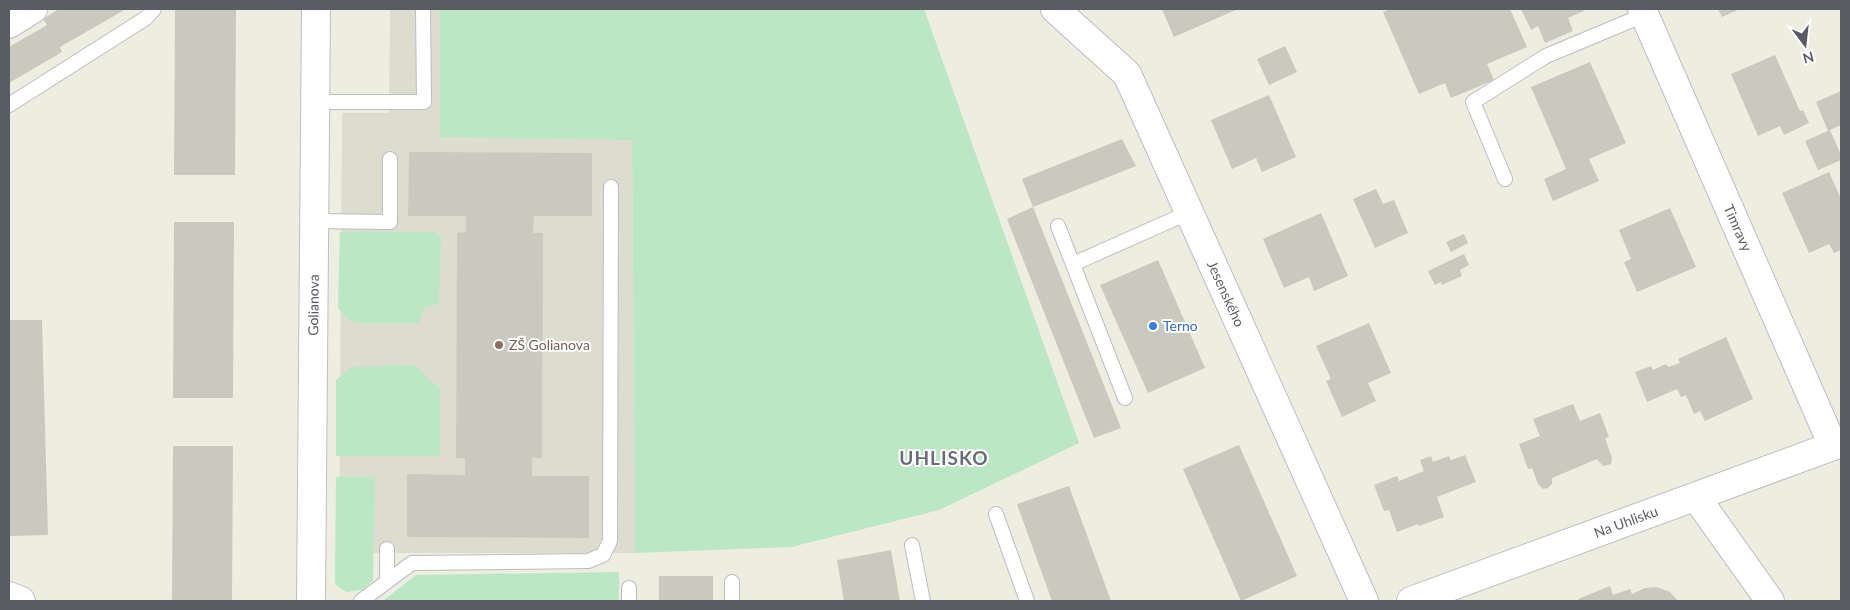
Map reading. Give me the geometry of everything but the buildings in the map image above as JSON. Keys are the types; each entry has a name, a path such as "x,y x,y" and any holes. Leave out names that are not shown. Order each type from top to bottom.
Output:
{"street":[{"path":"9,24 33,9"},
{"name":"Golianova","path":"311,601 316,9"},
{"name":"Jesenského","path":"1055,9 1127,74 1364,601"},
{"name":"Timravy","path":"1643,12 1837,445"},
{"name":"Na Uhlisku","path":"1411,601 1837,445"},
{"path":"1696,497 1770,601"},
{"path":"9,596 21,601"}],"lane":[{"path":"9,105 146,18 154,9"},
{"path":"315,102 424,102 423,9"},
{"path":"1505,179 1473,102 1546,56 1643,12"},
{"path":"314,221 390,222 390,159"},
{"path":"361,601 412,563 588,561 603,555 610,541 611,188"},
{"path":"1073,264 1190,212"},
{"path":"1058,226 1125,398"},
{"path":"996,514 1027,601"},
{"path":"912,545 923,601"},
{"path":"387,549 388,581"},
{"path":"732,582 732,601"}],"shaded area":[{"path":"390,9 440,9 441,137 632,139 635,553 339,553 342,113 389,113"}],"green space":[{"path":"440,9 924,9 1079,443 939,510 791,547 635,553 632,140 440,137"},
{"path":"340,232 434,232 441,237 439,303 424,308 419,323 357,323 345,317 338,308"},
{"path":"414,365 440,388 440,456 336,456 336,380 352,367"},
{"path":"336,477 375,477 373,580 362,590 346,592 335,584"},
{"path":"619,572 619,601 383,601 416,575"}],"place":[{"name":"Terno","path":"1153,326"},
{"name":"ZŠ Golianova","path":"499,345"}],"district":[{"name":"UHLISKO","path":"944,458"}]}
